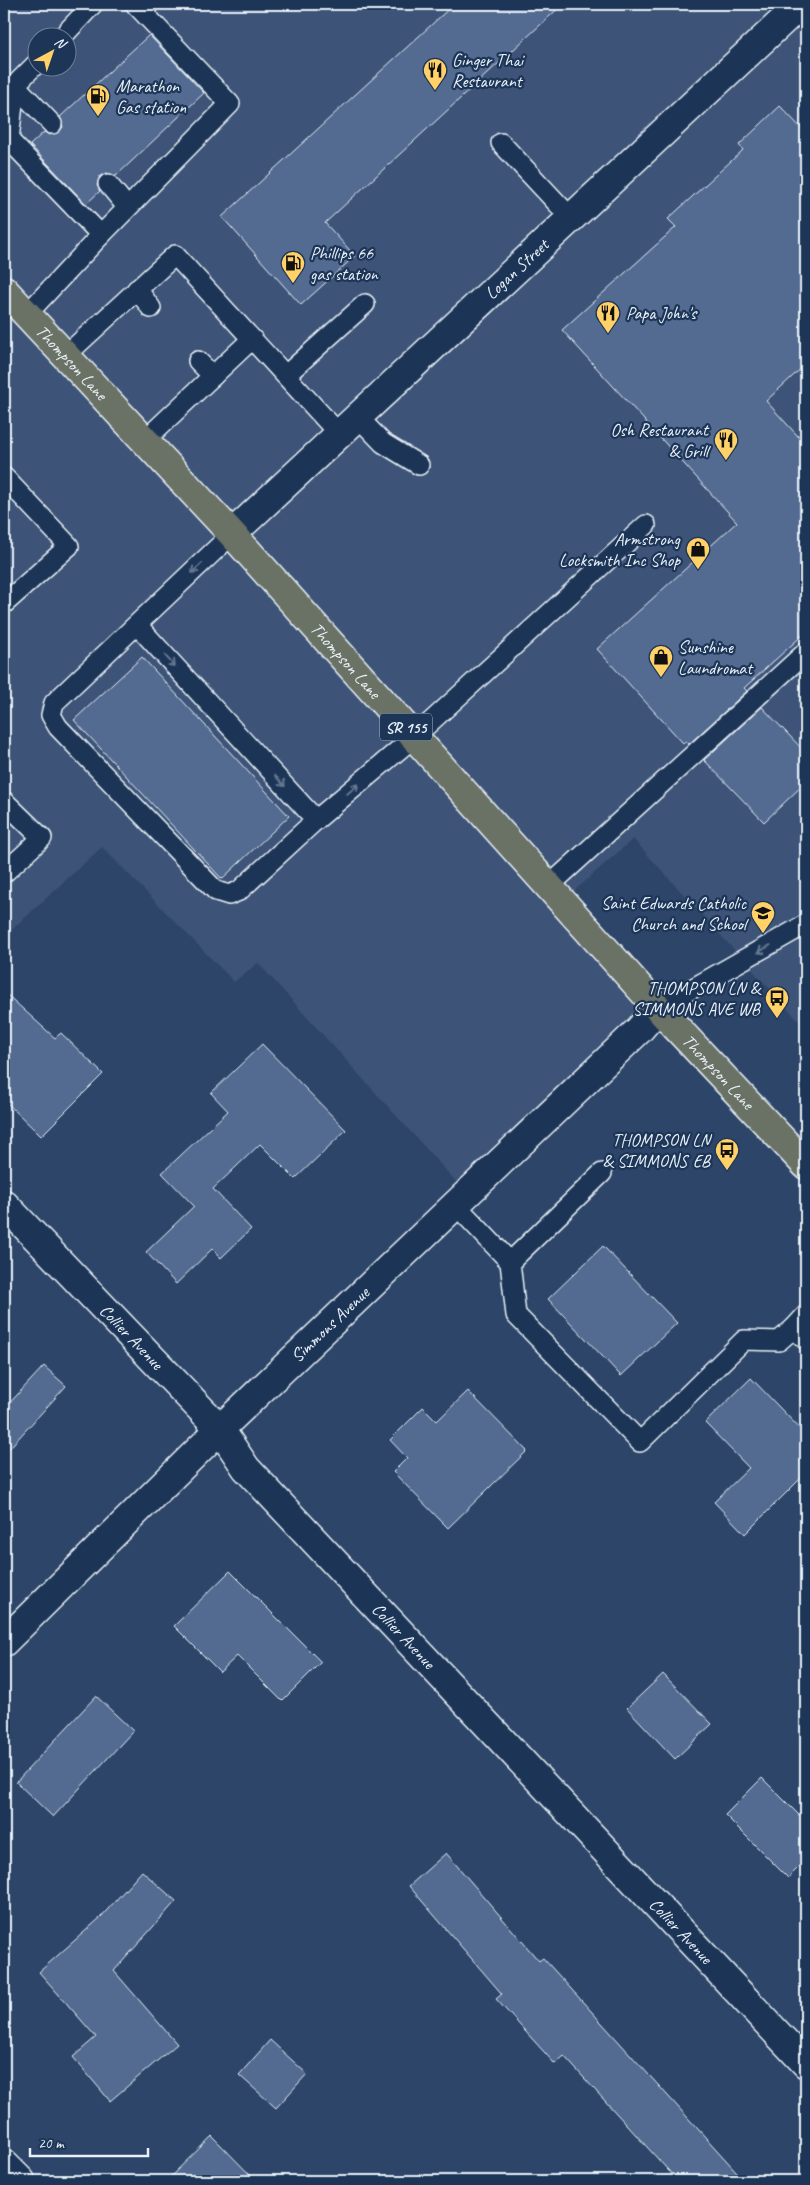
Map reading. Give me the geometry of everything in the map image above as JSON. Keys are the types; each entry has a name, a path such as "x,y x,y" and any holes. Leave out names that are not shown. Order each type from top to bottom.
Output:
{"main road":[{"name":"Thompson Lane","path":"4,290 232,534 658,1008 806,1165"}],"street":[{"name":"Logan Street","path":"232,534 801,4"},
{"name":"Simmons Avenue","path":"4,1642 220,1429 639,1030 658,1008"},
{"name":"Collier Avenue","path":"4,1204 220,1429 246,1468 806,2064"},
{"path":"4,2164 21,2181"}],"lane":[{"path":"70,28 93,4"},
{"path":"27,314 128,207 230,104 135,4"},
{"path":"28,72 15,85 7,143 101,235"},
{"path":"15,85 52,124"},
{"path":"502,143 571,218"},
{"path":"108,184 128,207"},
{"path":"66,355 175,255 286,375 348,425 384,443 419,465"},
{"path":"137,290 151,308"},
{"path":"286,375 365,304"},
{"path":"145,440 252,339"},
{"path":"198,361 213,376"},
{"path":"4,477 69,546 4,604"},
{"path":"232,534 54,702 51,715 58,727 216,890 229,895 239,892 316,820 414,737 646,525"},
{"path":"137,625 316,820"},
{"path":"549,886 806,652"},
{"path":"4,801 42,838 4,874"},
{"path":"658,1008 806,924"},
{"path":"510,1262 602,1173"},
{"path":"456,1205 510,1262 516,1315 640,1442 744,1340 779,1341 802,1328"}],"shaded area":[{"path":"4,4 806,4 806,1029 633,839 563,901 658,1008 467,1194 258,963 234,982 102,847 4,937"}],"building":[{"path":"454,4 563,4 325,223 355,256 301,305 222,217"},
{"path":"149,35 204,93 116,176 107,173 100,176 97,185 100,191 86,204 30,145 44,132 49,135 59,132 63,127 60,117"},
{"path":"780,106 806,133 806,364 766,401 806,445 806,632 744,688 747,691 689,744 686,741 683,743 597,649 737,522 562,330 676,227 668,219 743,150 739,145"},
{"path":"142,657 289,816 222,879 74,720"},
{"path":"762,707 806,753 806,782 764,822 704,760"},
{"path":"4,992 55,1038 61,1033 103,1074 41,1136 4,1100"},
{"path":"262,1044 346,1130 295,1179 260,1144 213,1189 251,1229 221,1258 212,1249 176,1284 146,1252 194,1206 162,1173 228,1111 211,1093"},
{"path":"603,1246 677,1323 621,1376 548,1299"},
{"path":"44,1366 66,1386 4,1454 4,1409"},
{"path":"751,1378 806,1435 806,1473 745,1534 714,1502 749,1468 705,1423"},
{"path":"468,1391 527,1451 448,1528 393,1472 407,1458 390,1440 423,1407 437,1421"},
{"path":"230,1571 321,1662 282,1701 237,1656 220,1672 174,1626"},
{"path":"663,1674 712,1724 675,1759 627,1708"},
{"path":"96,1696 133,1731 53,1817 16,1782"},
{"path":"762,1778 806,1822 806,1860 788,1878 725,1815"},
{"path":"446,1853 539,1961 543,1958 745,2181 678,2181 564,2056 555,2064 496,1999 502,1994 409,1886"},
{"path":"142,1871 176,1901 114,1971 177,2044 110,2101 73,2057 96,2037 39,1972 100,1918"},
{"path":"270,2040 307,2074 276,2108 239,2075"},
{"path":"212,2136 256,2181 166,2181"}],"place":[{"name":"Ginger Thai Restaurant","path":"435,91"},
{"name":"Marathon Gas station","path":"98,117"},
{"name":"Phillips 66 gas station","path":"293,284"},
{"name":"Papa John's","path":"608,334"},
{"name":"Osh Restaurant & Grill","path":"726,461"},
{"name":"Armstrong Locksmith Inc Shop","path":"698,570"},
{"name":"Sunshine Laundromat","path":"661,678"},
{"name":"Saint Edwards Catholic Church and School","path":"763,934"},
{"name":"THOMPSON LN & SIMMONS AVE WB","path":"777,1019"},
{"name":"THOMPSON LN & SIMMONS EB","path":"727,1171"}]}
